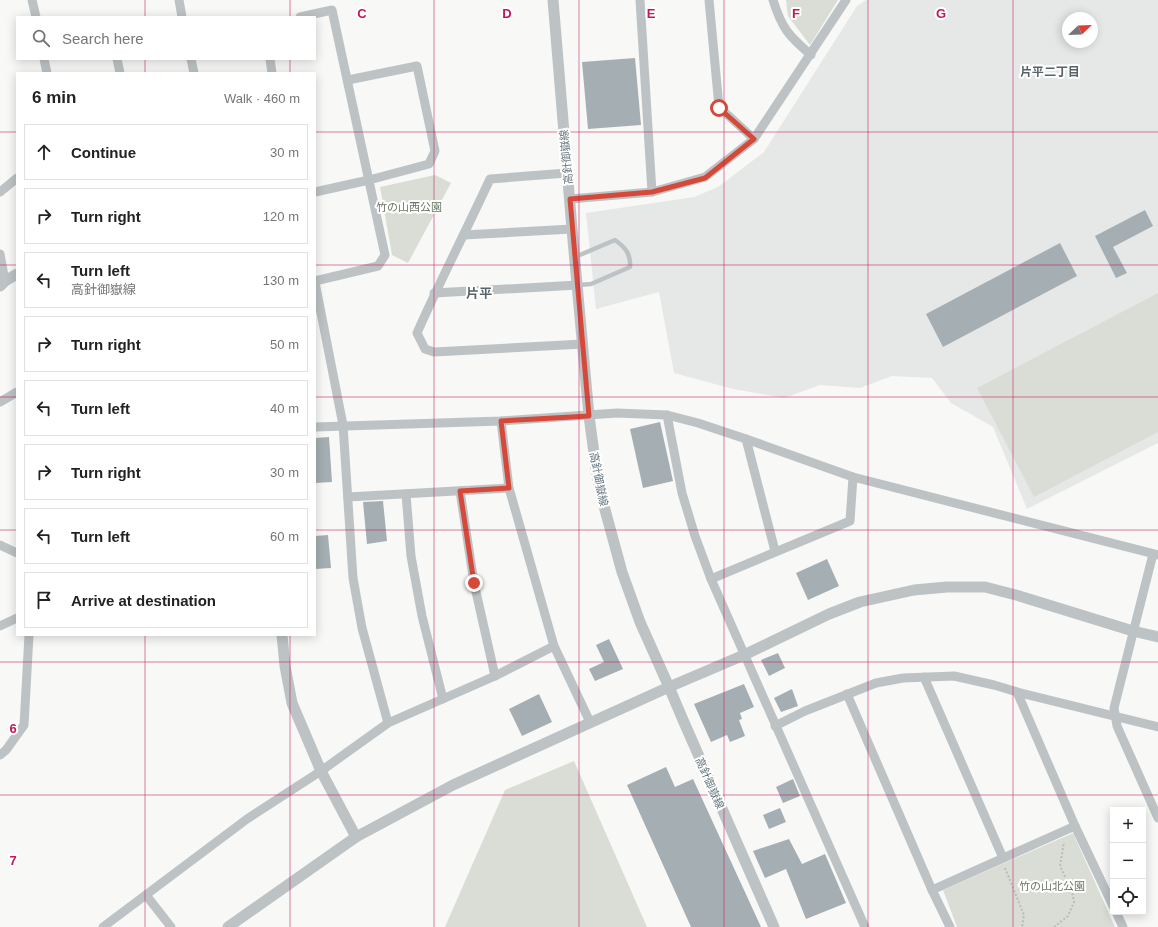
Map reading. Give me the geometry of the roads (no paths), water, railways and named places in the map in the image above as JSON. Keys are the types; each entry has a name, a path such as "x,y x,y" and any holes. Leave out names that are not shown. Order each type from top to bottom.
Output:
{"street":[{"path":"32,0 36,16"},
{"path":"179,0 182,16"},
{"name":"高針御嶽線","path":"553,0 589,416 601,495 622,572 640,622 670,687 682,720 774,927"},
{"path":"640,0 652,192"},
{"path":"709,0 719,108 754,139"},
{"path":"773,0 782,24 792,39 811,55"},
{"path":"570,199 652,192 705,178 754,139 846,0"},
{"path":"305,16 332,10 385,255 378,266 316,282"},
{"path":"44,60 47,72"},
{"path":"117,60 120,72"},
{"path":"191,60 194,72"},
{"path":"270,60 272,72"},
{"path":"316,192 429,164 435,151 417,66 348,80"},
{"path":"567,173 490,179 464,235 434,293 417,334 425,349 434,352 583,344"},
{"path":"0,192 16,179"},
{"path":"464,235 572,229"},
{"path":"0,254 3,283 16,275"},
{"path":"434,293 578,285"},
{"path":"316,287 343,425 353,578 362,628 388,723"},
{"path":"0,402 16,393"},
{"path":"316,427 501,421 617,413 667,415 698,423 853,477 1156,554 1133,631 1114,708 1117,726 1158,818"},
{"path":"667,415 682,493 695,536 711,579 864,927"},
{"path":"501,421 509,488 554,646 590,722"},
{"path":"746,439 775,551"},
{"path":"711,579 850,521 853,477"},
{"path":"348,497 509,488"},
{"path":"460,491 474,583 495,676"},
{"path":"406,494 411,556 422,616 443,699"},
{"path":"0,545 16,553"},
{"path":"228,927 356,837 453,785 590,722 744,655 829,614 860,602 914,590 948,587 986,587 1133,631 1158,637"},
{"path":"0,626 16,618"},
{"path":"0,755 6,750 24,725 29,636"},
{"path":"282,636 285,666 292,703 321,771 356,837"},
{"path":"103,927 247,819 321,771 388,723 495,676 554,646"},
{"path":"775,726 876,682 903,678 954,676 1158,727"},
{"path":"924,677 1002,858"},
{"path":"1017,692 1071,828 1110,900"},
{"path":"847,694 932,890 950,927"},
{"path":"932,890 1071,828"},
{"path":"146,894 171,927"},
{"path":"1117,915 1123,927"}],"lane":[{"path":"575,257 615,240 625,247 631,261 630,267 591,284 578,285"}],"district":[{"name":"片平二丁目","path":"1050,72"},
{"name":"片平","path":"479,293"}],"park label":[{"name":"竹の山西公園","path":"409,207"},
{"name":"竹の山北公園","path":"1052,886"}]}
